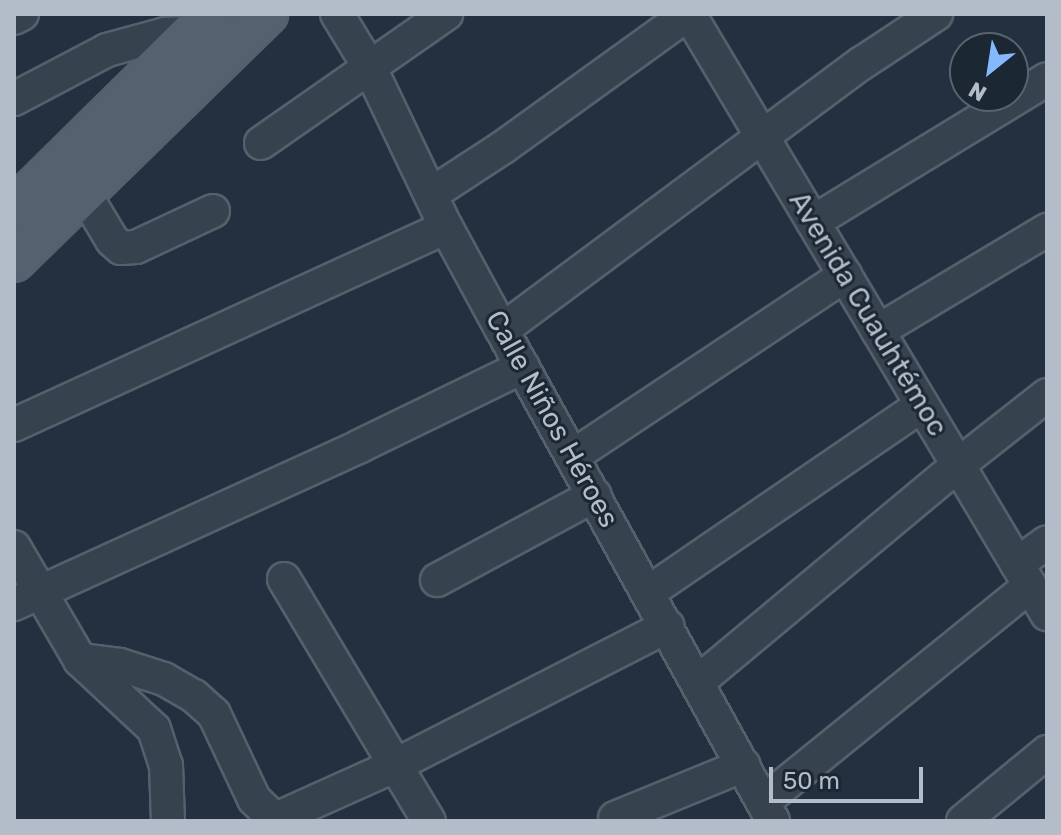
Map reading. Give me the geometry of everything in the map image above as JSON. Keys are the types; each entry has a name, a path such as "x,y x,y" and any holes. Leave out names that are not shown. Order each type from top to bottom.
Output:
{"main road":[{"path":"14,261 267,14"},
{"path":"14,208 201,23"}],"street":[{"path":"14,18 22,14"},
{"name":"Calle Niños Héroes","path":"337,14 370,68 433,193 446,227 699,681 768,812"},
{"path":"261,143 446,14"},
{"path":"433,193 502,148 689,14"},
{"name":"Avenida Cuauhtémoc","path":"689,14 1047,614"},
{"path":"502,330 862,63 936,14"},
{"path":"19,87 107,50 201,23"},
{"path":"813,222 1047,79"},
{"path":"84,193 112,240 121,248 136,247 213,211"},
{"path":"14,425 446,227"},
{"path":"878,331 1047,230"},
{"path":"573,456 845,275"},
{"path":"26,598 523,367"},
{"path":"699,681 958,465 1047,395"},
{"path":"649,592 922,405"},
{"path":"437,580 595,495"},
{"path":"768,812 1024,575 1047,542"},
{"path":"14,547 26,598 80,660 154,729 166,765 168,821"},
{"path":"284,579 429,821"},
{"path":"80,660 120,665 164,679 194,696 214,714 254,799 276,820 396,765 668,626"},
{"path":"963,821 1047,752"},
{"path":"615,818 744,765"}]}
